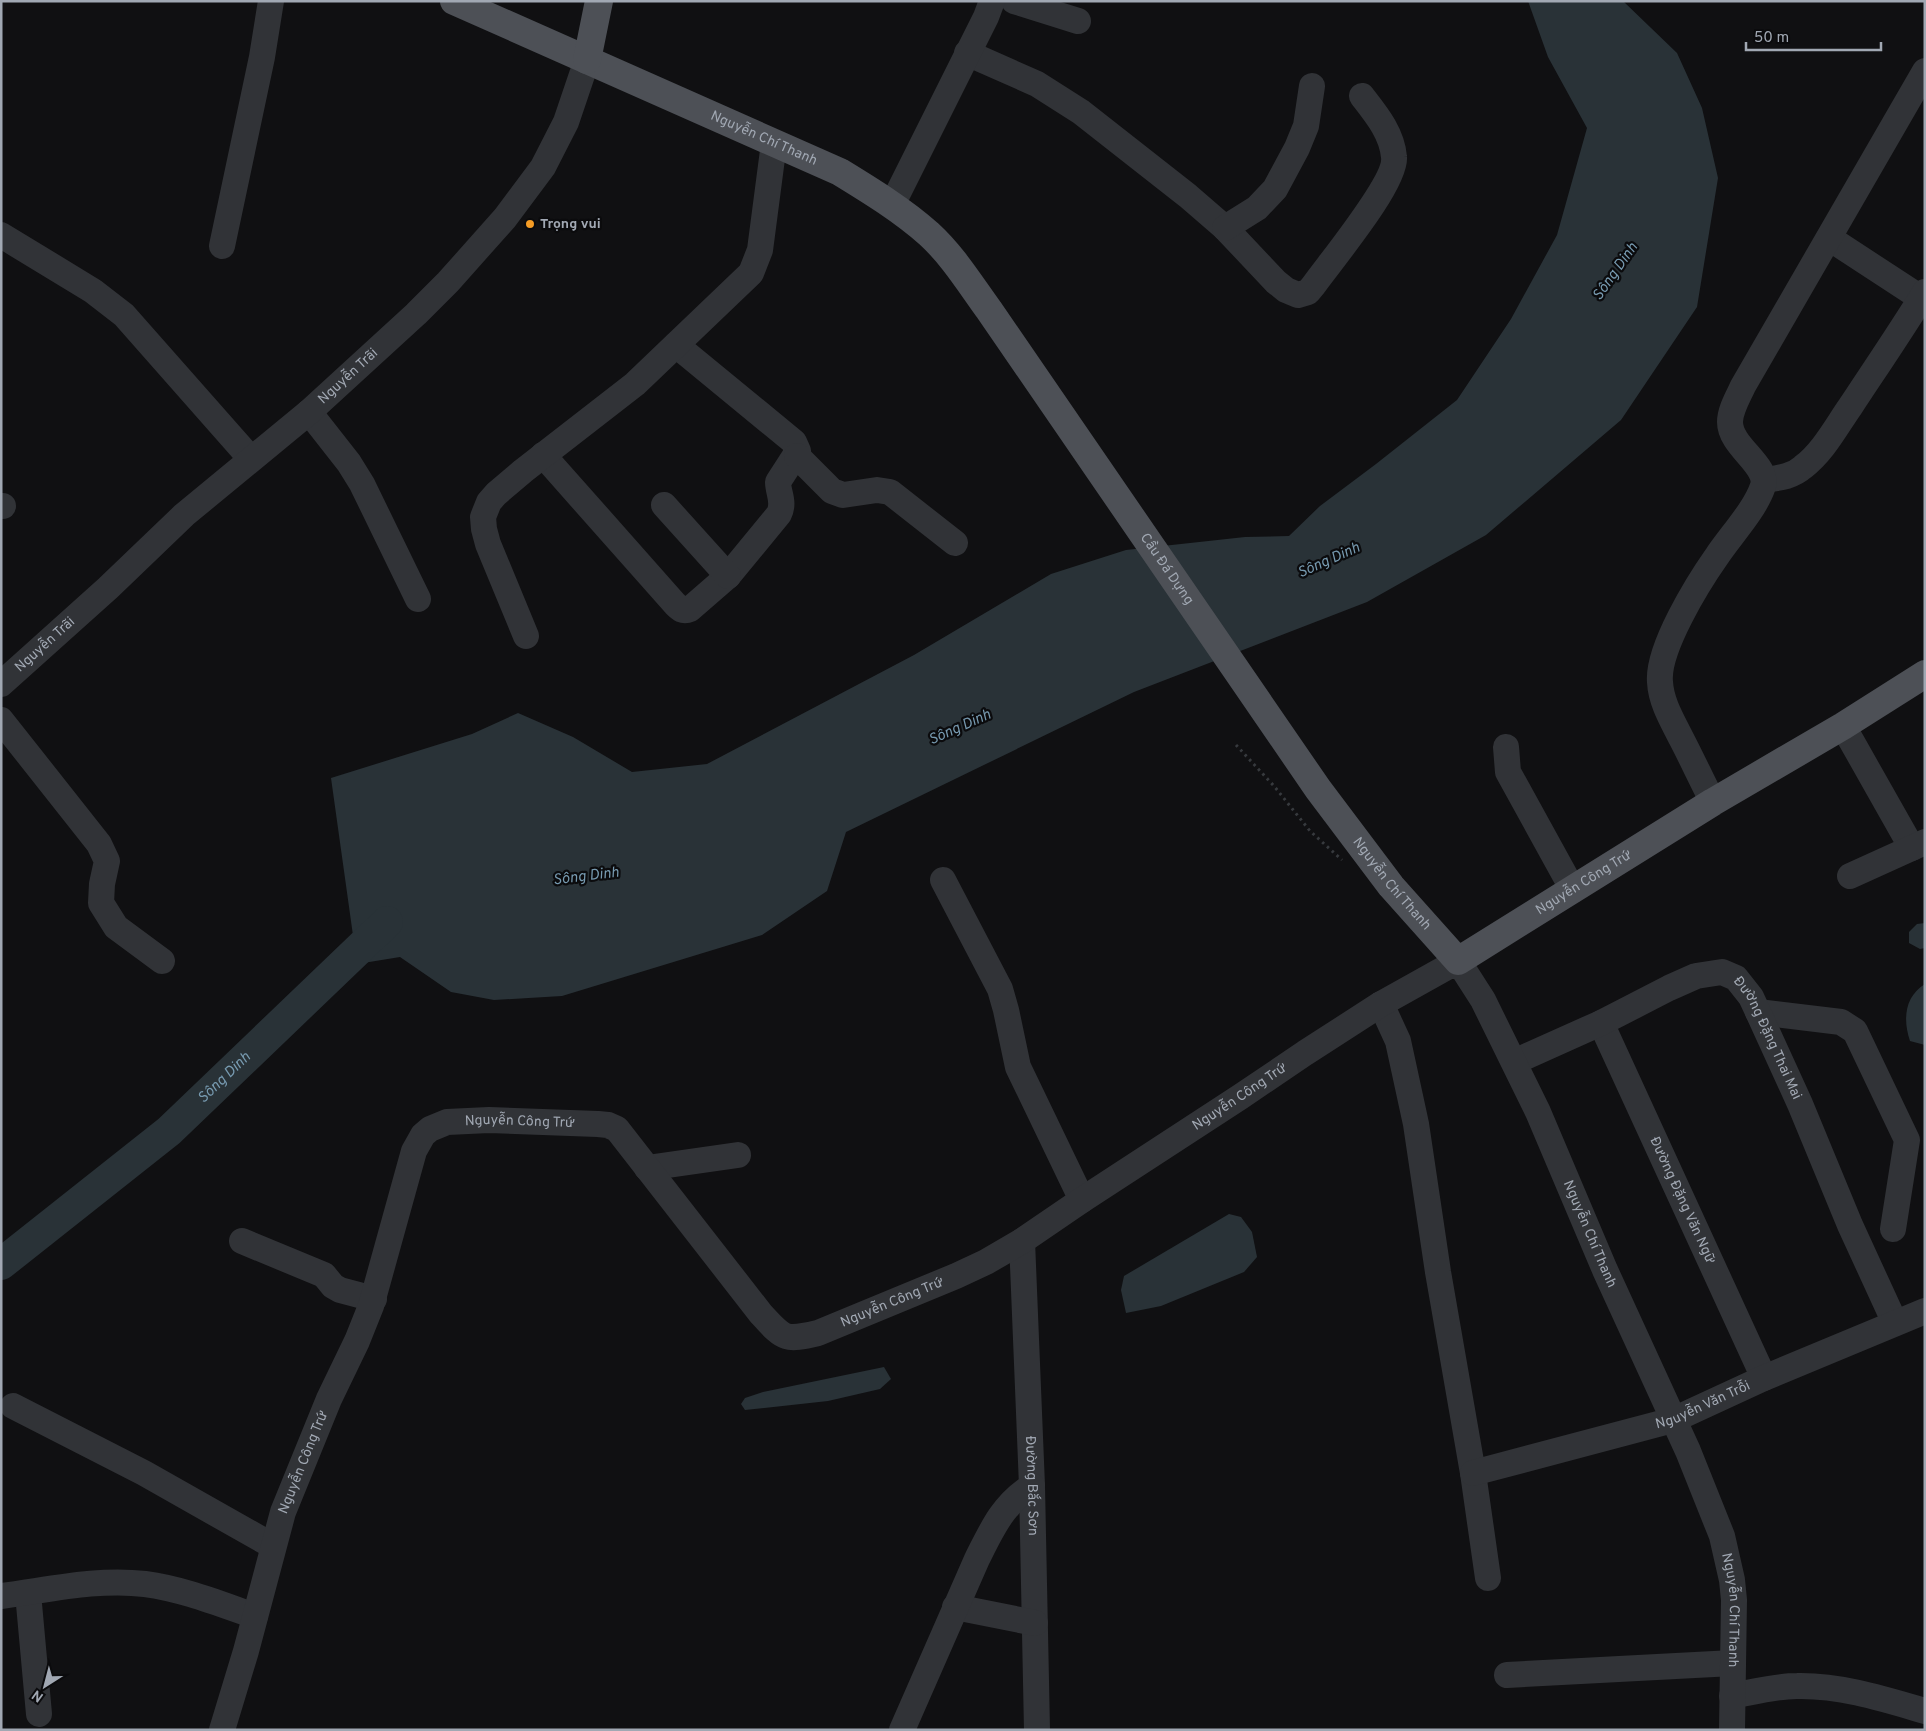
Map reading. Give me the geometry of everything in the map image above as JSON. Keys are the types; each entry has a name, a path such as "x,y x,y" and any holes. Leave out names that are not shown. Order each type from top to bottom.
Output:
{"main road":[{"name":"Nguyễn Chí Thanh","path":"454,1 840,172 892,205 930,235 965,276 1016,351"},
{"name":"Nguyễn Trãi","path":"587,60 599,1"},
{"name":"Cầu Đá Dựng","path":"1016,351 1318,789"},
{"name":"Nguyễn Công Trứ","path":"1458,961 1713,802 1843,726 1925,674"},
{"name":"Nguyễn Chí Thanh","path":"1318,789 1384,889 1458,961"}],"street":[{"path":"222,246 262,57 270,1"},
{"path":"892,205 986,17 992,1"},
{"path":"1014,1 1078,21"},
{"path":"967,54 1038,84 1081,112 1173,184 1225,228 1286,290 1298,296 1308,292 1383,191 1392,172 1395,159 1389,136 1381,120 1362,96"},
{"name":"Nguyễn Trãi","path":"1,684 108,588 184,515 309,412 416,314 480,247 522,197 543,167 575,99 587,60"},
{"path":"1713,802 1667,710 1660,687 1660,666 1672,636 1706,572 1762,488 1764,480 1761,470 1737,443 1732,434 1730,421 1733,410 1743,386 1925,71"},
{"path":"1225,228 1257,208 1284,174 1306,126 1312,86"},
{"path":"526,636 488,544 483,517 489,502 543,455 635,384 751,273 757,262 762,236 774,143"},
{"path":"1,235 93,291 124,315 251,459"},
{"path":"1764,480 1792,475 1812,459 1867,381 1923,295 1829,238"},
{"path":"543,455 680,609 686,611 690,609 728,576 780,514 782,503 778,482 797,456 798,447 676,345"},
{"path":"309,412 349,463 362,484 418,599"},
{"path":"797,456 832,491 843,495 877,490 890,492 954,544"},
{"path":"664,506 728,576"},
{"path":"1,720 99,844 107,861 100,903 116,926 162,961"},
{"path":"1843,726 1919,845 1850,876"},
{"path":"1506,747 1508,772 1573,890"},
{"path":"943,880 1000,988 1018,1067 1082,1200"},
{"name":"Nguyễn Công Trứ","path":"222,1730 273,1546 290,1492 374,1299 414,1151 423,1135 438,1125 458,1121 488,1120 608,1125 617,1129 761,1314 782,1336 798,1338 818,1334 971,1269 1022,1241 1381,1004 1458,961"},
{"name":"Nguyễn Chí Thanh","path":"1458,961 1483,1000 1538,1112 1594,1245 1688,1451 1722,1536 1734,1600 1732,1730"},
{"name":"Đường Đặng Thai Mai","path":"1514,1062 1696,976 1711,973 1729,974 1736,978 1751,997 1758,1012 1800,1104 1850,1225 1895,1323"},
{"path":"1381,1004 1398,1041 1408,1082 1473,1474 1488,1578"},
{"path":"1758,1012 1842,1022 1855,1031 1907,1140 1893,1228"},
{"name":"Đường Đặng Văn Ngữ","path":"1600,1023 1764,1378"},
{"path":"648,1168 738,1155"},
{"path":"242,1241 324,1275 340,1290 374,1299"},
{"name":"Đường Bắc Sơn","path":"1022,1241 1032,1486 1037,1730"},
{"name":"Nguyễn Văn Trỗi","path":"1473,1474 1673,1420 1764,1378 1925,1311"},
{"path":"13,1406 144,1473 273,1546"},
{"path":"902,1730 955,1607 990,1534 1007,1507 1017,1496 1032,1486"},
{"path":"1,1596 89,1584 146,1584 198,1597 255,1616"},
{"path":"28,1593 39,1714"},
{"path":"955,1607 1035,1623"},
{"path":"1506,1675 1733,1663"},
{"path":"1732,1696 1782,1687 1816,1687 1862,1694 1925,1711"}],"path":[{"path":"1236,745 1274,786 1310,831 1343,862"}],"water":[{"path":"1528,1 1623,1 1677,53 1702,108 1718,178 1697,307 1621,420 1486,535 1367,602 1134,692 846,832 827,891 762,935 562,996 494,1000 451,992 400,957 357,964 331,778 472,734 518,713 573,737 632,772 707,764 914,655 1051,574 1126,550 1245,537 1289,536 1320,506 1457,400 1511,319 1557,235 1587,128 1548,57"},
{"path":"1925,923 1925,948 1920,949 1909,943 1909,932 1917,924"},
{"path":"1925,984 1925,1045 1910,1041 1906,1017 1909,1002 1913,995"},
{"path":"1229,1214 1241,1217 1252,1232 1257,1257 1244,1272 1161,1306 1126,1313 1121,1290 1124,1276"},
{"path":"884,1367 891,1379 880,1389 828,1401 745,1410 741,1404 745,1398 763,1392"}],"waterway":[{"name":"Sông Dinh","path":"1,1264 169,1131 387,922"}],"place":[{"name":"Trọng vui","path":"530,224"}]}
